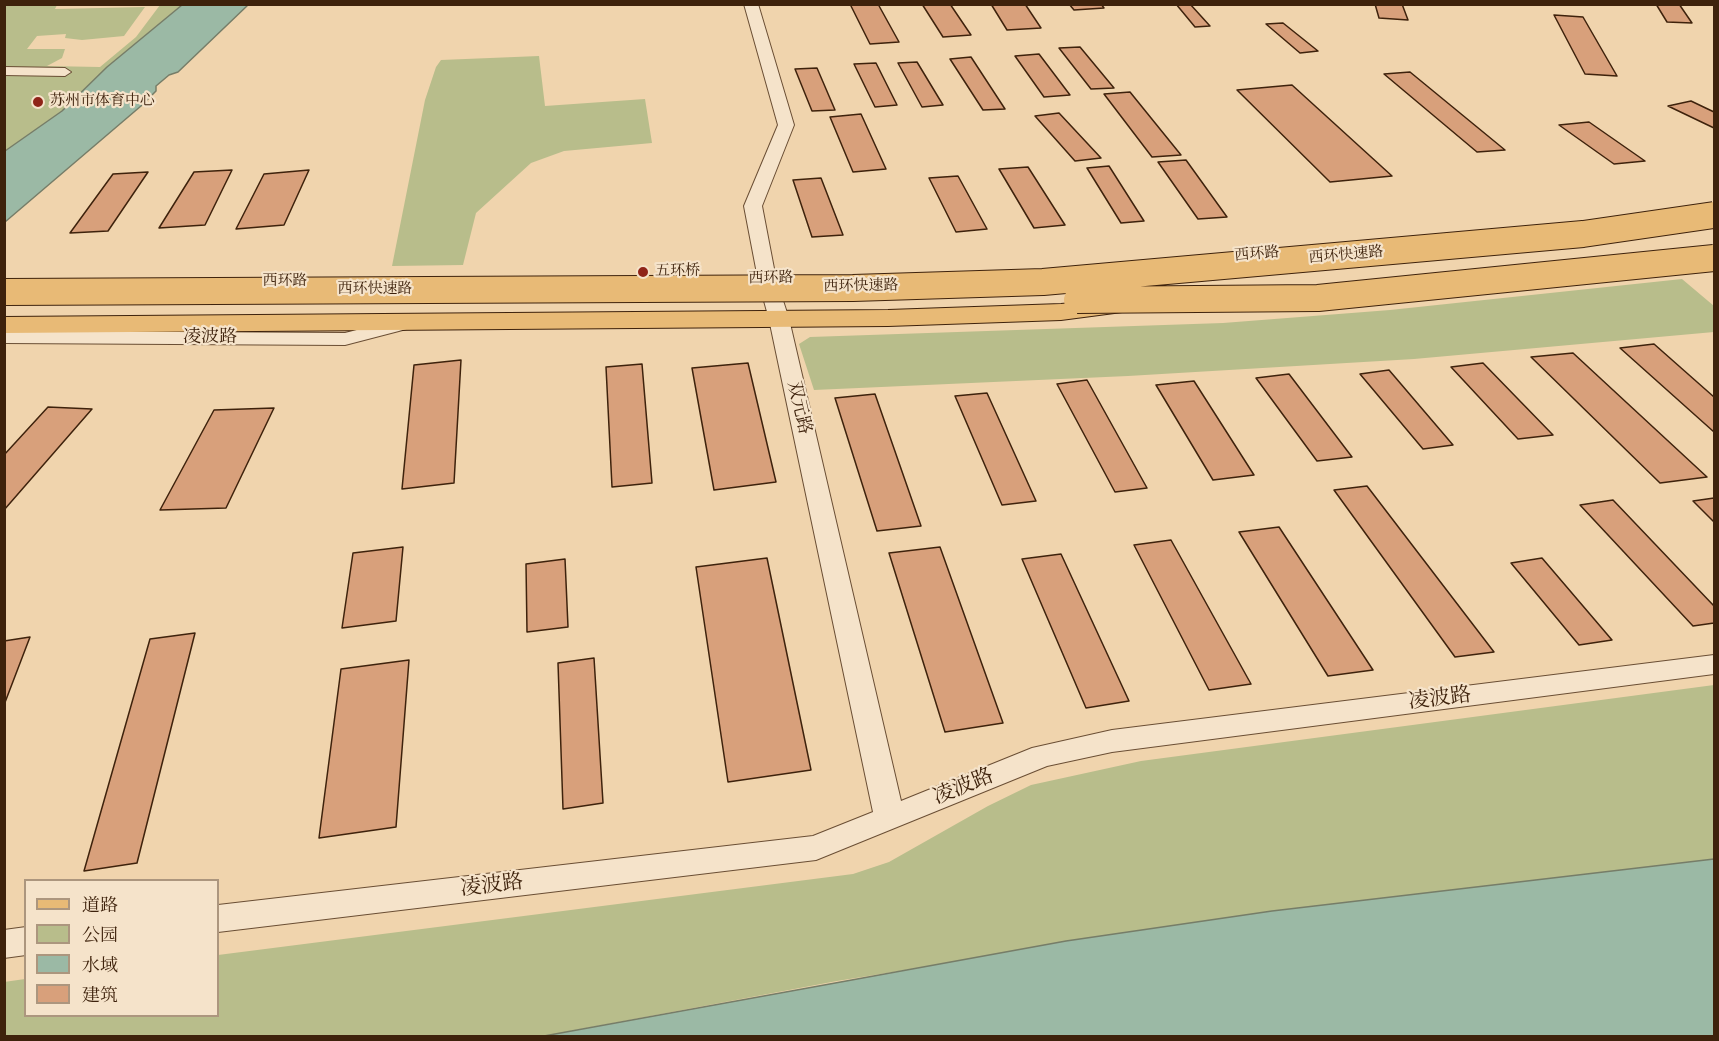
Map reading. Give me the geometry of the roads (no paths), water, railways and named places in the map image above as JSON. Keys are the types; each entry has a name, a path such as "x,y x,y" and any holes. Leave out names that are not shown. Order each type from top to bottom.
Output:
{"highway":[{"path":"1123,276 1279,246 1561,218 1714,196"},
{"name":"西环快速路","path":"4,292 853,288 1043,282 1583,234 1714,215"},
{"name":"西环快速路","path":"4,311 852,308 1077,300 1606,251 1714,236"},
{"path":"1077,300 1318,298 1714,258"}],"main road":[{"name":"西环路","path":"4,284 888,278 1063,270 1318,250 1563,226 1714,204"},
{"path":"4,325 888,318 1060,312 1370,285 1714,249"}],"street":[{"name":"双元路","path":"751,4 786,125 753,206 767,279 778,319 890,819"},
{"path":"4,71 65,72"},
{"name":"凌波路","path":"4,337 345,339 412,322"},
{"name":"凌波路","path":"219,919 816,848 1042,756 1112,741 1714,665"},
{"path":"4,944 24,941"}],"water":[{"path":"182,5 248,5 178,72 169,75 156,86 156,91 141,106 5,222 5,151 62,111 107,67"},
{"path":"1714,859 1714,1036 544,1036 1066,941 1272,911"}],"place":[{"name":"苏州市体育中心","path":"38,102"},
{"name":"五环桥","path":"643,272"}]}
